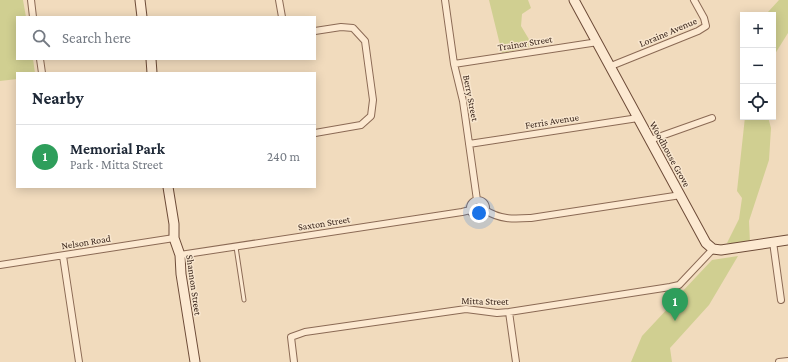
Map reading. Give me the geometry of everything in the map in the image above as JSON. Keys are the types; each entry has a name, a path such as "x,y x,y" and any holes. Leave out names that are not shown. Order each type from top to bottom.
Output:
{"street":[{"path":"31,0 33,16"},
{"path":"140,0 142,16"},
{"path":"279,0 282,16"},
{"name":"Berry Street","path":"445,0 454,64 463,101 477,200"},
{"name":"Woodhouse Grove","path":"574,0 706,243 713,249"},
{"name":"Loraine Avenue","path":"611,66 698,31 706,26 704,18 694,0"},
{"path":"316,31 341,27 354,28 364,41 373,100 371,116 361,125 316,133"},
{"name":"Trainor Street","path":"454,64 598,42"},
{"path":"40,60 42,72"},
{"path":"151,60 152,72"},
{"name":"Ferris Avenue","path":"469,144 638,118"},
{"path":"650,140 712,118"},
{"name":"Shannon Street","path":"168,188 174,224 174,238 180,255 181,274 195,362"},
{"path":"485,210 484,213 479,215 475,215 470,210 472,203 477,200 483,202 485,210 494,216 509,219 531,218 681,195"},
{"name":"Saxton Street","path":"180,255 470,210"},
{"name":"Nelson Road","path":"0,265 174,238"},
{"path":"713,249 721,250 788,240"},
{"path":"773,242 781,300"},
{"name":"Mitta Street","path":"294,362 291,337 304,332 466,309 497,313 509,312 679,285 713,249"},
{"path":"63,256 79,362"},
{"path":"509,312 516,362"},
{"path":"779,362 788,360"}],"lane":[{"path":"236,247 244,300"}],"shaded area":[{"path":"0,0 23,0 26,16 16,16 16,60 33,60 35,72 16,72 16,79 0,81"},
{"path":"489,0 528,0 531,8 522,14 521,26 533,46 502,53"},
{"path":"779,0 788,0 788,33 776,52 776,12 768,12"},
{"path":"745,120 769,120 771,128 769,160 749,221 750,243 727,243 739,219 742,198 737,191"},
{"path":"738,256 709,305 670,348 672,362 631,362 642,336 670,306 669,295 680,294 712,260"}],"place":[{"name":"Memorial Park","path":"675,321"}]}
